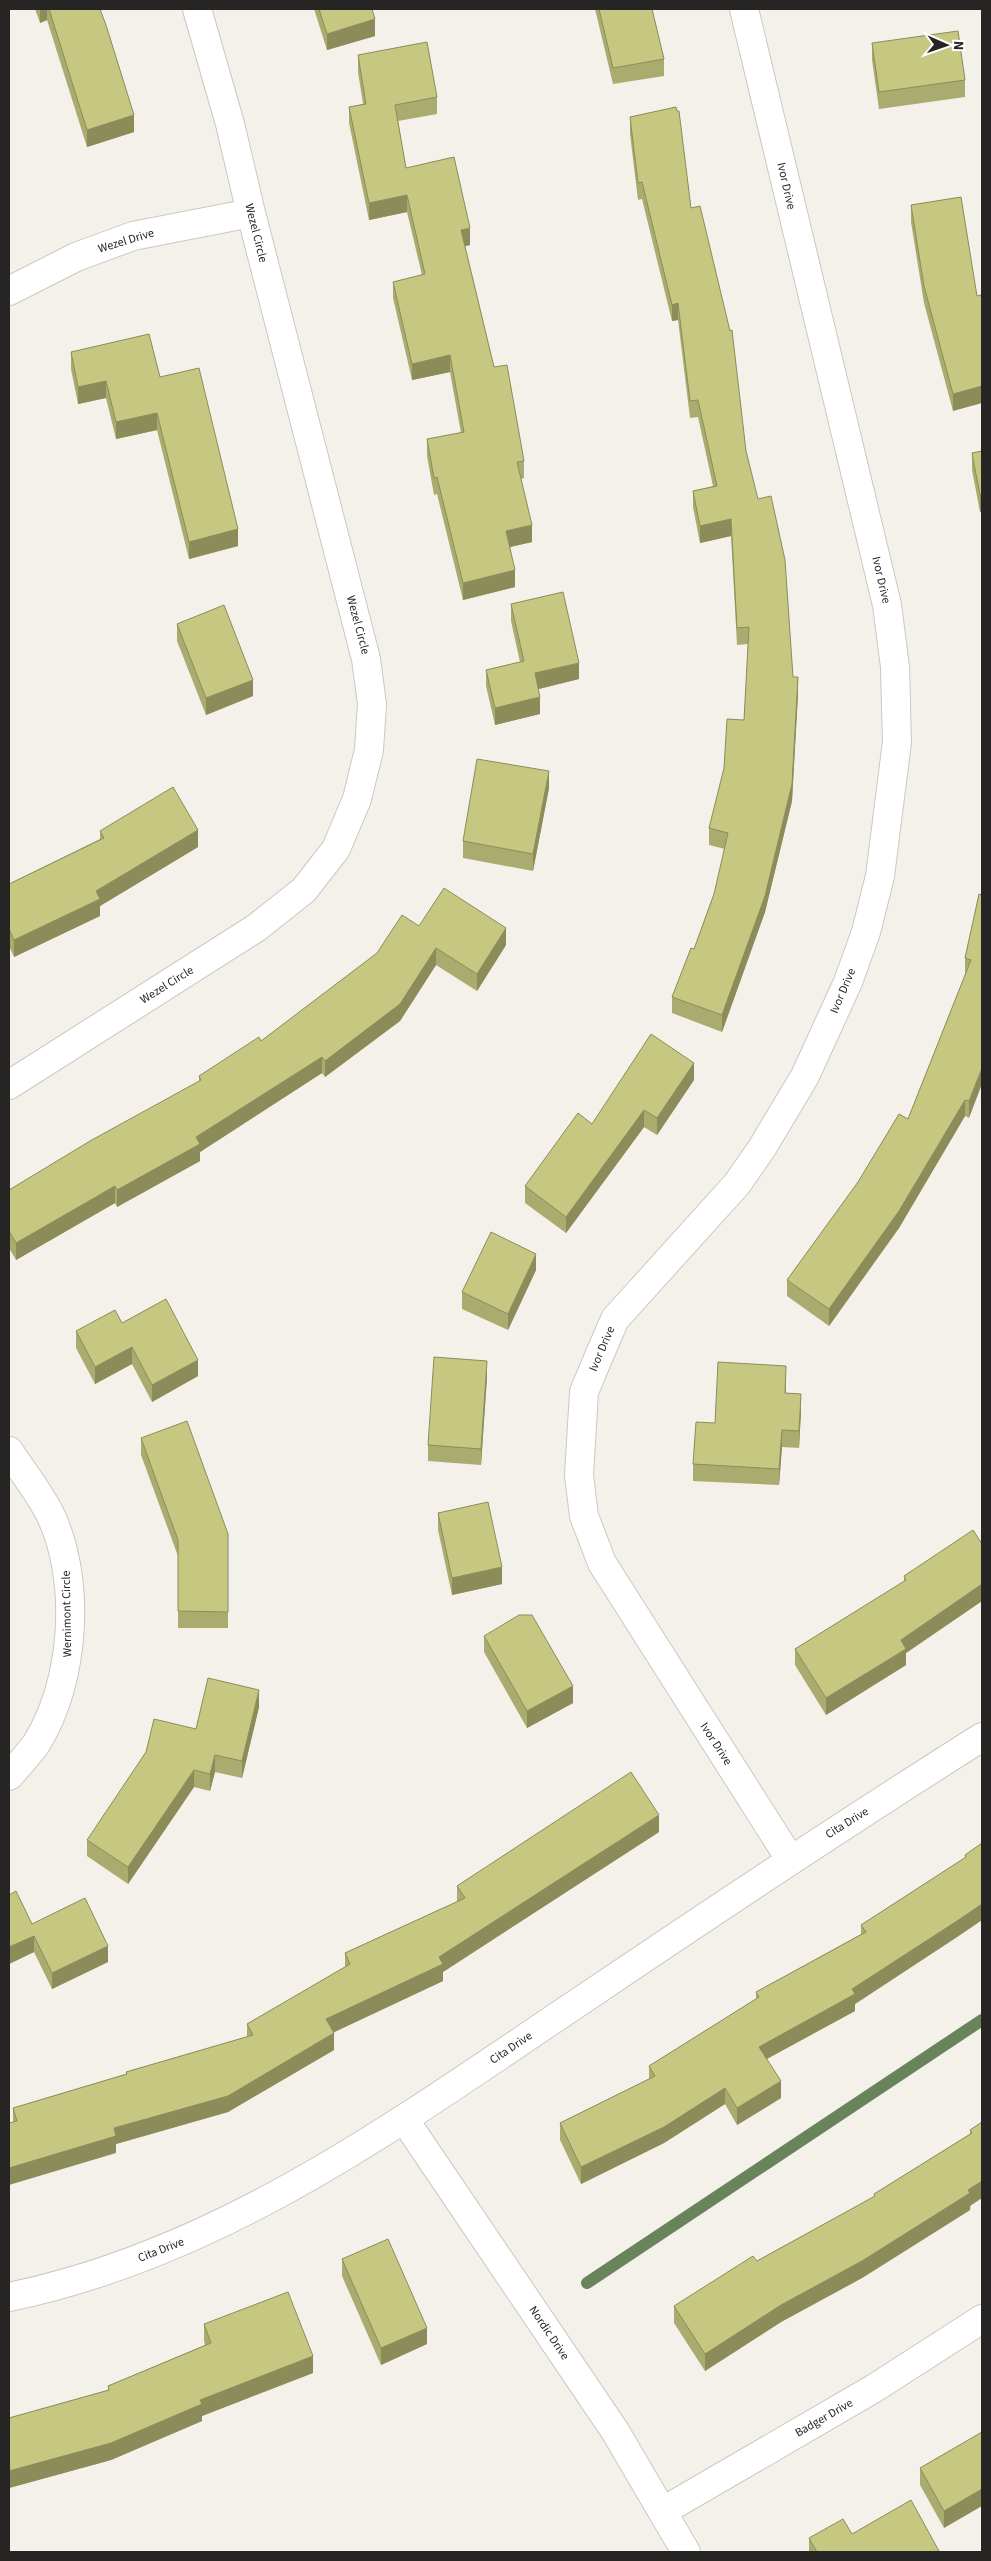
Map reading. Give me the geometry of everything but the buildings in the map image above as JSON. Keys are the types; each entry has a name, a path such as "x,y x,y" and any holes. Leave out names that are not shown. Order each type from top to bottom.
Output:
{"street":[{"name":"Wezel Circle","path":"9,1085 256,928 304,890 336,849 357,798 369,750 372,704 366,659 251,213 230,124 198,9"},
{"name":"Ivor Drive","path":"744,9 887,605 895,667 897,742 889,814 880,876 866,932 848,982 805,1076 762,1148 737,1184 615,1319 584,1392 579,1475 584,1516 602,1563 790,1859"},
{"name":"Wezel Drive","path":"9,291 76,257 133,236 251,213"},
{"name":"Wernimont Circle","path":"9,1450 50,1515 66,1565 69,1610 68,1661 55,1704 36,1744 9,1776"},
{"name":"Cita Drive","path":"9,2297 49,2289 178,2244 277,2196 404,2119 790,1859 982,1737"},
{"name":"Nordic Drive","path":"404,2119 615,2431 686,2552"},
{"name":"Badger Drive","path":"663,2510 873,2390 982,2319"}],"waterway":[{"path":"587,2283 982,2020"}]}
